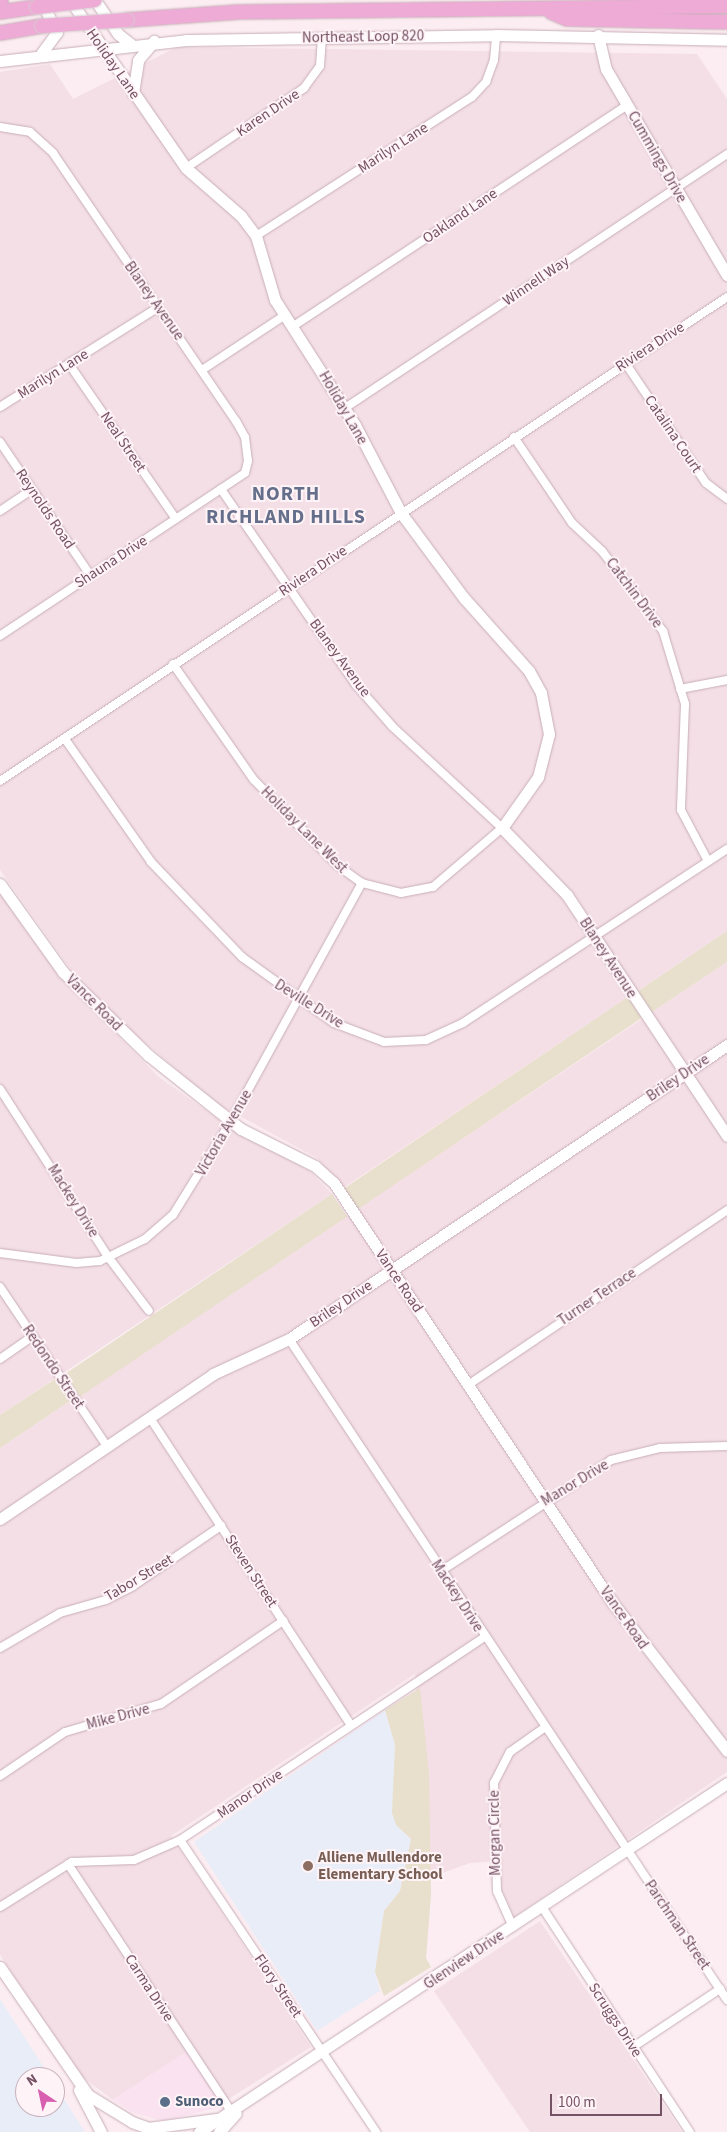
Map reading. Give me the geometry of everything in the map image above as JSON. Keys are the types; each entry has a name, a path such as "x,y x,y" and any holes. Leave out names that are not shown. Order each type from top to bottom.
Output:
{"highway":[{"path":"0,12 39,3 95,0"},
{"path":"0,33 42,26 239,12 727,6"},
{"path":"545,9 567,19 727,22"}],"street":[{"name":"Holiday Lane","path":"70,0 101,48 186,168 241,216 256,236 275,300 345,408 401,513 464,598 529,671 541,693 549,726 544,759 538,777 502,828"},
{"path":"95,0 118,34 131,44"},
{"path":"39,3 57,32 42,54"},
{"name":"Northeast Loop 820","path":"0,61 42,54 154,42 496,35 598,35 727,40"},
{"name":"Marilyn Lane","path":"256,236 472,97 491,67 496,35"},
{"name":"Cummings Drive","path":"598,35 600,56 727,275"},
{"name":"Karen Drive","path":"186,168 304,88 320,66 322,38"},
{"path":"133,93 138,60 154,42"},
{"name":"Oakland Lane","path":"292,327 627,105"},
{"name":"Blaney Avenue","path":"0,127 21,128 50,150 157,308 202,370 245,437 245,473 221,489 346,671 392,726 551,876 727,1136"},
{"name":"Winnell Way","path":"345,408 727,154"},
{"name":"Riviera Drive","path":"0,781 65,739 173,664 727,297"},
{"name":"Marilyn Lane","path":"0,407 157,308"},
{"path":"202,370 285,315"},
{"name":"Neal Street","path":"70,364 176,519"},
{"name":"Catalina Court","path":"626,364 706,484 727,499"},
{"name":"Catchin Drive","path":"514,437 572,523 602,551 663,631 680,689 687,736 681,810 708,861"},
{"name":"Reynolds Road","path":"0,442 90,575"},
{"name":"Shauna Drive","path":"0,636 221,489"},
{"path":"0,511 32,490"},
{"name":"Holiday Lane West","path":"173,664 254,780 337,865 362,883 401,893 428,889 457,870 502,828"},
{"path":"680,689 727,680"},
{"name":"Deville Drive","path":"65,739 170,885 242,957 297,1000 366,1036 413,1043 463,1023 727,849"},
{"name":"Victoria Avenue","path":"0,1253 76,1263 109,1258 145,1239 173,1214 231,1121 362,883"},
{"name":"Vance Road","path":"0,884 80,991 148,1055 231,1121 325,1173 641,1642 727,1751"},
{"name":"Briley Drive","path":"0,1519 213,1374 289,1339 727,1045"},
{"name":"Mackey Drive","path":"0,1090 109,1258 149,1311"},
{"name":"Turner Terrace","path":"468,1385 727,1210"},
{"name":"Redondo Street","path":"0,1287 107,1446"},
{"path":"0,1359 33,1336"},
{"name":"Mackey Drive","path":"289,1339 544,1728 628,1850"},
{"name":"Steven Street","path":"150,1418 351,1725"},
{"name":"Manor Drive","path":"441,1571 545,1500 599,1466 629,1454 727,1446"},
{"name":"Tabor Street","path":"0,1648 60,1613 106,1600 133,1586 221,1526"},
{"name":"Mike Drive","path":"0,1776 65,1732 161,1704 284,1621"},
{"name":"Manor Drive","path":"0,1907 68,1864 134,1860 180,1840 484,1637"},
{"name":"Morgan Circle","path":"513,1927 497,1891 494,1783 510,1752 544,1728"},
{"name":"Glenview Drive","path":"199,2132 542,1908 727,1783"},
{"name":"Flory Street","path":"180,1840 376,2132"},
{"name":"Parchman Street","path":"628,1850 727,2000"},
{"name":"Carma Drive","path":"68,1864 231,2111"},
{"name":"Scruggs Drive","path":"542,1908 690,2132"},
{"path":"0,1967 73,2077 101,2132"},
{"path":"633,2047 720,1989"},
{"path":"73,2077 108,2109 160,2132"},
{"path":"219,2132 249,2100"},
{"path":"148,2128 220,2118"}],"shaded area":[{"path":"177,47 697,54 727,99 727,931 343,1188 317,1158 217,1104 130,1030 71,970 0,870 0,72 50,64 73,99"},
{"path":"0,890 62,980 159,1077 235,1131 309,1170 332,1194 0,1415"},
{"path":"727,931 727,962 652,1012 638,991"},
{"path":"727,962 727,1772 514,1917 502,1890 500,1861 470,1863 431,1877 415,1674 171,1836 311,2047 219,2105 186,2052 113,2100 81,2076 0,1955 0,1448"},
{"path":"628,997 642,1018 358,1210 344,1189"},
{"path":"332,1194 347,1216 80,1396 65,1374"},
{"path":"55,1379 70,1401 0,1448 0,1415"},
{"path":"420,1688 429,1773 431,1895 426,1958 431,1967 384,1996 375,1972 384,1911 400,1891 411,1839 396,1825 392,1813 395,1745 385,1710"},
{"name":"Alliene Mullendore Elementary School","path":"385,1710 395,1745 396,1825 411,1839 400,1891 384,1911 375,1972 380,1991 317,2031 194,1842"},
{"path":"540,1921 682,2132 530,2132 434,1991"},
{"path":"0,1999 44,2067 15,2067 15,2117 65,2117 65,2101 85,2132 0,2132"},
{"path":"186,2052 219,2105 216,2108 163,2121 134,2113 113,2100"}],"place":[{"name":"Alliene Mullendore Elementary School","path":"308,1866"},
{"name":"Sunoco","path":"165,2102"}],"district":[{"name":"NORTH RICHLAND HILLS","path":"286,506"}]}
